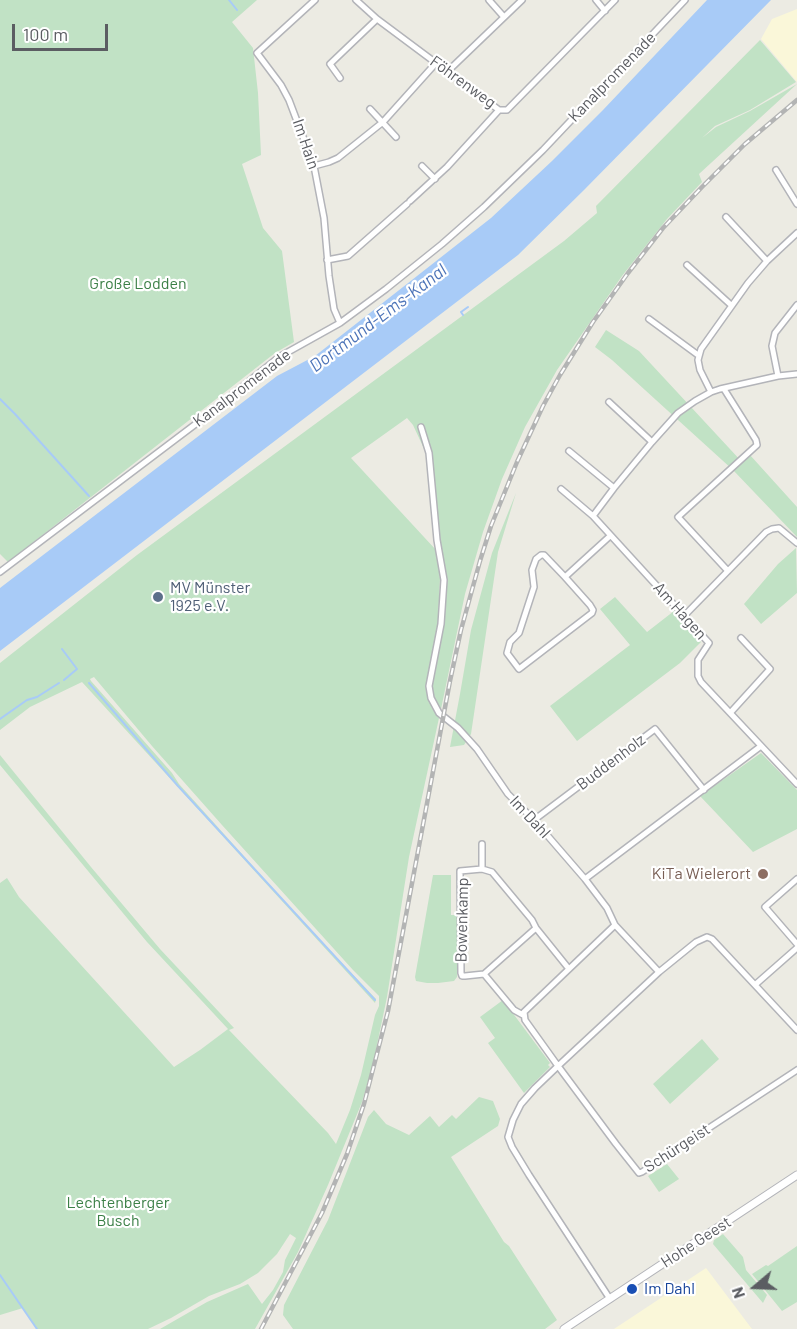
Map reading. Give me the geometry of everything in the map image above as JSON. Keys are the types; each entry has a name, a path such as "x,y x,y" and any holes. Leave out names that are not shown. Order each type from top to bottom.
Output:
{"street":[{"name":"Im Hain","path":"315,0 257,53 282,85 314,166 324,218 334,309 340,323"},
{"name":"Föhrenweg","path":"356,0 377,19 499,110 507,110 615,0"},
{"path":"489,0 504,17"},
{"path":"448,71 522,0"},
{"path":"596,0 605,10"},
{"name":"Kanalpromenade","path":"0,572 197,423 279,357 340,323 423,259 484,207 543,150 685,0"},
{"path":"340,78 330,64 377,19"},
{"path":"314,166 338,159 383,122 436,63"},
{"path":"370,109 396,137"},
{"path":"327,260 348,256 435,179 499,110"},
{"path":"422,166 435,179"},
{"path":"776,170 797,204"},
{"path":"726,217 767,261"},
{"path":"711,392 700,370 698,355 731,305 767,261 797,233"},
{"path":"687,265 731,305"},
{"path":"778,376 772,346 776,333 797,305"},
{"path":"649,319 698,355"},
{"path":"593,516 652,442 678,413 695,401 724,388 797,374"},
{"path":"724,388 756,440 757,446 678,516 728,571"},
{"path":"609,402 652,442"},
{"name":"Im Dahl","path":"421,427 429,453 437,540 444,580 441,624 429,686 431,698 439,713 458,728 477,748 508,794 534,820 585,879 607,908 615,925 659,972"},
{"path":"569,451 614,488"},
{"name":"Am Hagen","path":"561,489 593,516 709,643 698,660 698,676 701,682 797,784"},
{"path":"684,616 766,532 779,528 797,543"},
{"path":"565,577 610,536"},
{"path":"544,555 565,577 590,605 592,613 519,669 507,653 510,642 519,633 534,587 532,574 536,559 544,555"},
{"path":"731,712 770,669 741,638"},
{"name":"Buddenholz","path":"534,820 654,729 704,790"},
{"path":"585,879 761,746"},
{"path":"482,844 482,869"},
{"name":"Bowenkamp","path":"536,928 484,974 462,976 460,871 482,869 492,872 569,969"},
{"path":"756,984 797,946 765,907 797,879"},
{"path":"558,1066 531,1029 523,1015 525,1010 615,925"},
{"path":"610,1299 512,1148 508,1137 521,1104 558,1066 659,972 696,942 707,937 712,939 756,984 797,1030"},
{"name":"Bowenkamp","path":"484,974 514,1010 523,1015"},
{"name":"Schürgeist","path":"558,1066 639,1173 797,1070"},
{"name":"Hohe Geest","path":"564,1329 797,1175"}],"shaded area":[{"path":"797,9 797,82 761,39 772,19"},
{"path":"706,1268 752,1329 614,1329"}],"green space":[{"name":"Große Lodden","path":"0,0 257,0 232,22 253,48 258,93 261,155 242,164 263,228 282,251 294,342 275,353 8,562 0,554"},
{"name":"Lechtenberger Busch","path":"760,40 796,82 750,110 715,126 702,138 716,127 750,111 797,84 699,174 702,182 667,219 622,276 557,370 525,427 502,479 483,532 465,594 441,709 433,697 431,685 443,624 447,580 439,538 434,538 426,453 413,425 407,418 351,458 436,550 440,579 438,622 426,684 432,708 439,718 409,857 387,997 373,1064 362,1102 298,1252 255,1329 160,1329 207,1302 248,1284 262,1304 283,1272 285,1260 296,1238 290,1234 277,1254 258,1273 148,1329 37,1329 23,1308 0,1315 0,883 7,878 19,897 174,1067 228,1029 147,942 0,765 0,755 160,949 234,1028 229,1030 336,1144 361,1075 379,1006 379,996 222,825 94,677 90,679 91,681 172,773 179,784 376,999 375,1003 82,682 30,707 0,730 0,663 137,555 564,241 597,213 596,206"},
{"path":"606,330 639,351 742,462 750,455 797,507 797,537 733,470 595,347"},
{"path":"516,493 498,552 471,734 464,745 450,747 471,630 492,553"},
{"path":"796,548 797,593 761,624 744,604 778,564"},
{"path":"615,597 647,632 674,611 701,642 680,663 577,741 550,706 630,645 600,609"},
{"path":"761,753 797,790 797,829 753,852 700,796"},
{"path":"433,875 451,875 451,915 458,915 457,977 454,981 427,983 416,981 415,977"},
{"path":"503,1000 550,1063 548,1065 550,1067 524,1093 488,1043 495,1038 480,1017"},
{"path":"702,1039 719,1059 670,1104 653,1084"},
{"path":"479,1097 493,1101 500,1119 498,1126 451,1157 504,1242 509,1246 557,1320 545,1329 293,1329 283,1315 284,1305 328,1220 368,1117 374,1110 386,1124 409,1135 430,1116 439,1127 452,1115 456,1119"},
{"path":"667,1164 679,1179 659,1192 648,1176"},
{"path":"723,1234 743,1257 746,1270 767,1295 763,1303 713,1244 714,1240"},
{"path":"797,1246 797,1302 782,1311 752,1274"}],"water":[{"name":"Dortmund-Ems-Kanal","path":"707,0 771,0 518,255 0,651 0,588 277,376 315,356 491,218 603,110"}],"waterway":[{"path":"229,0 237,10"},
{"path":"463,315 461,312 468,307"},
{"path":"0,399 89,496"},
{"path":"62,649 77,669 64,680"},
{"path":"0,719 27,700 37,697 59,683"},
{"path":"89,683 178,786 375,1000"},
{"path":"0,1275 37,1329"}],"railway":[{"path":"261,1329 322,1213 347,1154 364,1104 388,1011 461,630 491,526 517,462 560,375 593,322 628,273 663,228 702,187 745,144 797,100"}],"place":[{"name":"MV Münster 1925 e.V.","path":"158,597"},
{"name":"KiTa Wielerort","path":"763,874"},
{"name":"Im Dahl","path":"632,1289"}]}
